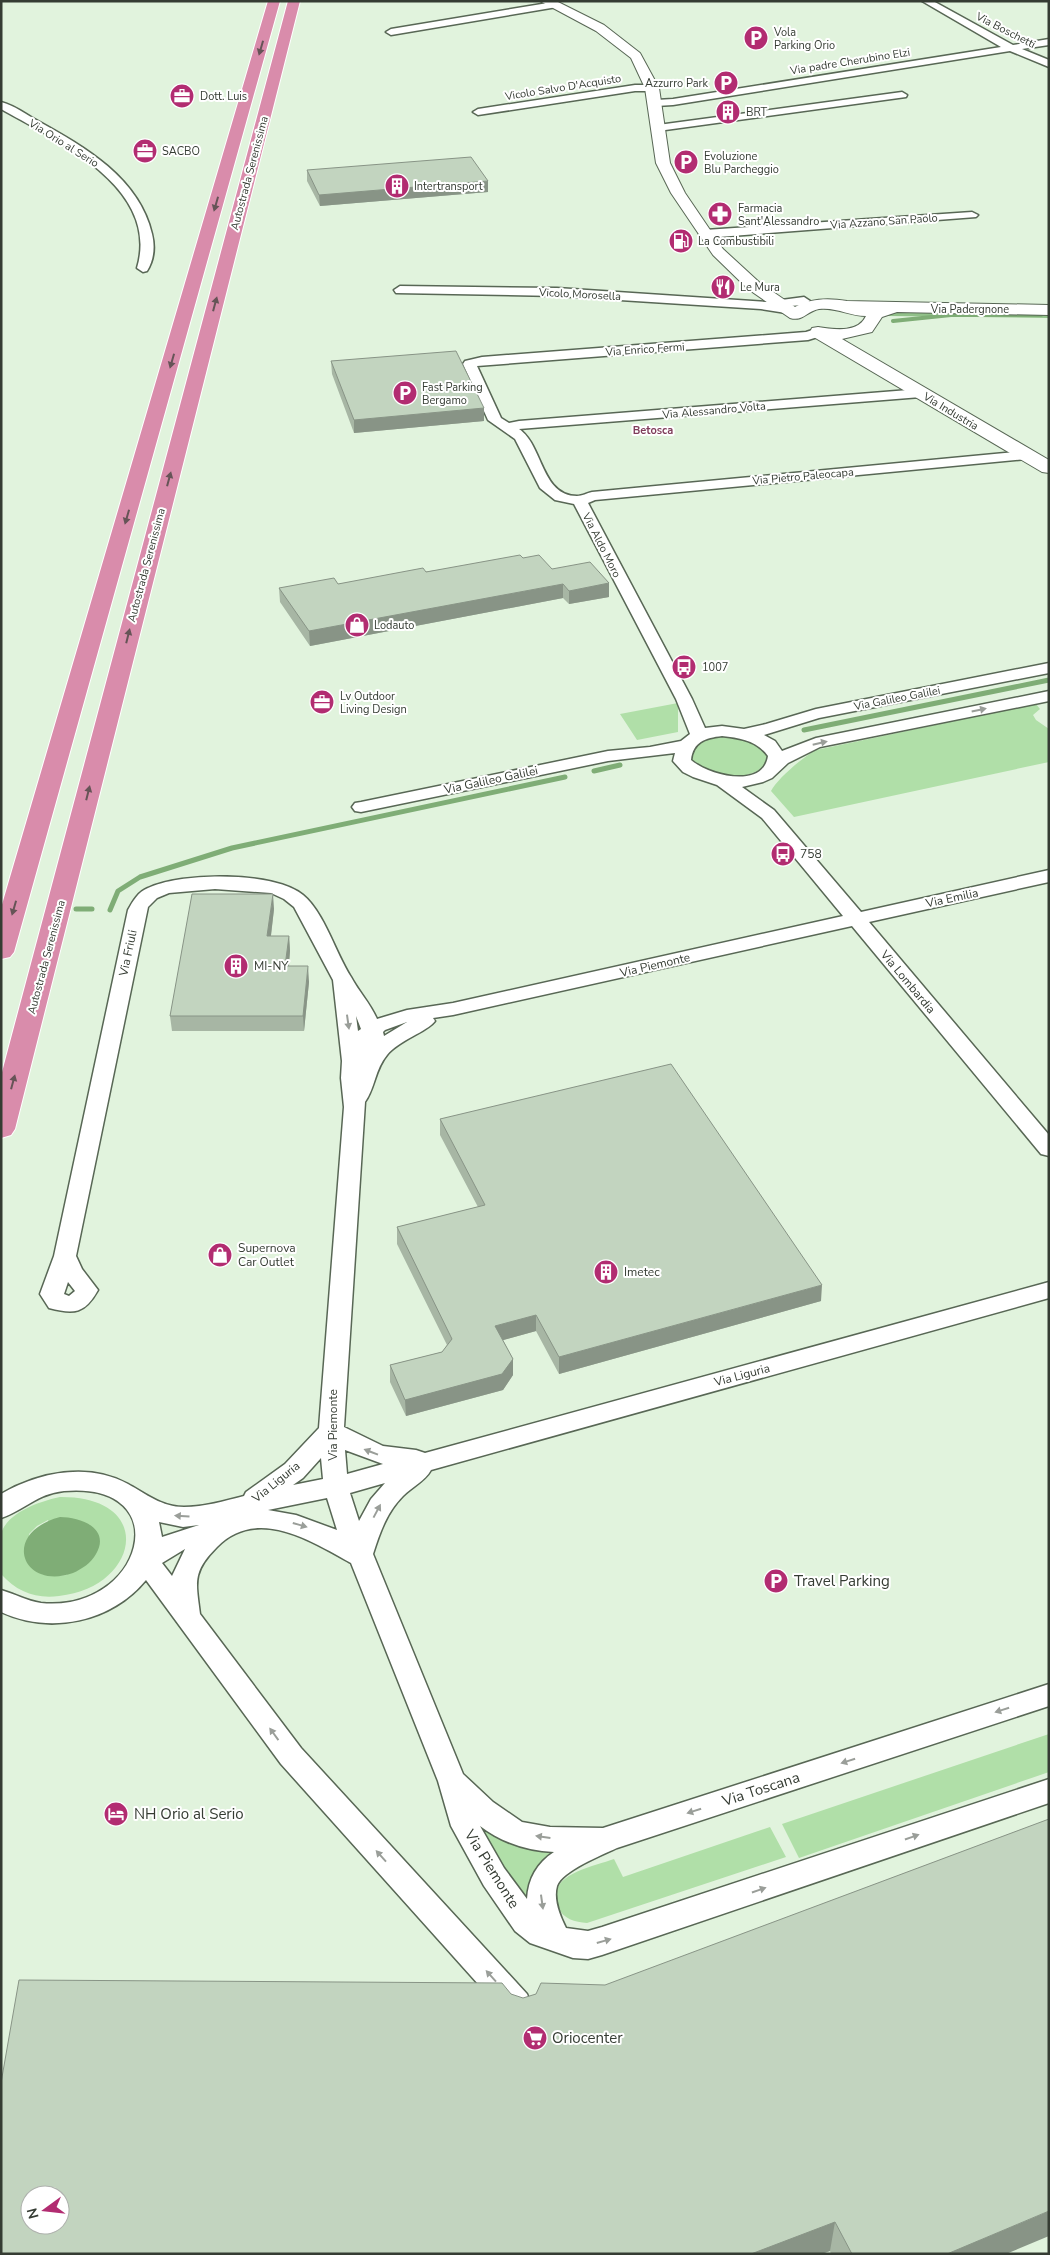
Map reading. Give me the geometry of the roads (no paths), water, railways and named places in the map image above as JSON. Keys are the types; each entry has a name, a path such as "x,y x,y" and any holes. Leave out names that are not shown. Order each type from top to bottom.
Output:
{"highway":[{"name":"Autostrada Serenissima","path":"1,952 274,1"},
{"name":"Autostrada Serenissima","path":"1,1130 294,1"}],"street":[{"name":"Via Boschetti","path":"926,1 1011,48 1049,64"},
{"path":"391,32 550,3 600,28 636,56 652,88 656,102 664,163 671,181 705,234 718,252 762,296 791,307"},
{"name":"Via padre Cherubino Elzi","path":"656,102 682,100 1049,42"},
{"name":"Vicolo Salvo D'Acquisto","path":"478,112 635,88 652,88"},
{"path":"658,128 902,95"},
{"name":"Via Orio al Serio","path":"1,105 92,158 121,186 146,226 148,248 147,261 143,268"},
{"name":"Via Azzano San Paolo","path":"705,234 972,215"},
{"name":"Vicolo Morosella","path":"400,290 762,296"},
{"path":"762,296 791,307"},
{"name":"Via Padergnone","path":"791,307 808,308 831,305 891,309 1049,310"},
{"path":"848,306 862,311 872,320"},
{"name":"Via Industria","path":"791,307 795,319 800,325 819,332 1049,468"},
{"path":"819,332 852,333 865,329 871,323 875,314 891,309"},
{"name":"Via Enrico Fermi","path":"470,364 482,361 808,336 819,332"},
{"path":"852,333 848,343 854,353"},
{"name":"Via Aldo Moro","path":"470,364 495,420 521,437 545,485 560,497 580,502 684,699 700,717 738,732 758,737 774,749 777,756 771,768"},
{"name":"Via Alessandro Volta","path":"508,428 519,425 921,393"},
{"name":"Via Pietro Paleocapa","path":"580,502 592,496 1027,455"},
{"name":"Via Galileo Galilei","path":"361,807 608,756 650,752 693,740 769,729 816,714 1049,668"},
{"path":"723,781 739,781 771,768 799,749 816,744 1049,696"},
{"name":"Via Aldo Moro","path":"684,699 693,740"},
{"path":"688,768 682,761 681,754 693,740"},
{"name":"Via Galileo Galilei","path":"650,752 688,768 697,774 723,781"},
{"name":"Via Lombardia","path":"768,814 762,790 771,768"},
{"name":"Via Lombardia","path":"723,781 768,814 1049,1149"},
{"name":"Via Emilia","path":"856,920 1049,876"},
{"name":"Via Friuli","path":"65,1256 137,910 148,896 170,887 183,885 262,885 288,893 304,906 342,980 355,996 372,1030 376,1044 376,1053"},
{"name":"Via Piemonte","path":"856,920 454,1010 396,1019 372,1030 355,1047 351,1063 355,1107 331,1431 336,1487 359,1556 452,1780 465,1826 494,1877 526,1922 557,1940 588,1945 602,1941 1049,1791"},
{"name":"Via Friuli","path":"342,980 351,1063"},
{"name":"Via Piemonte","path":"355,1107 366,1072 376,1053 386,1043 403,1031 454,1010"},
{"name":"Via Liguria","path":"1,1508 28,1491 45,1485 71,1481 97,1483 116,1489 132,1500 155,1511 183,1517 250,1512 312,1499 336,1487 1049,1290"},
{"name":"Via Liguria","path":"145,1560 173,1543 222,1527 250,1512 294,1471 331,1431 371,1453 389,1458 436,1459"},
{"name":"Via Liguria","path":"250,1512 300,1524 335,1540 359,1556 369,1526 381,1502 398,1484 436,1459"},
{"path":"1,1600 27,1611 46,1614 66,1613 85,1609 117,1593 138,1572 145,1560 149,1543 148,1527 143,1512 132,1500"},
{"path":"187,1616 183,1586 188,1566 198,1550 222,1527"},
{"path":"145,1560 291,1756 524,2012"},
{"name":"Via Toscana","path":"557,1940 544,1913 541,1890 544,1879 552,1868 564,1860 609,1838 1049,1695"},
{"name":"Via Piemonte","path":"452,1780 488,1815 504,1826 526,1835 582,1840 609,1838"}],"waterway":[{"path":"893,321 951,315 1041,315"},
{"path":"804,730 1049,680"},
{"path":"594,771 620,765"},
{"path":"110,910 118,891 140,877 232,848 565,777"},
{"path":"76,909 92,909"}],"place":[{"name":"Vola Parking Orio","path":"756,38"},
{"name":"Azzurro Park","path":"726,83"},
{"name":"Dott. Luis","path":"182,96"},
{"name":"BRT","path":"728,112"},
{"name":"SACBO","path":"145,151"},
{"name":"Evoluzione Blu Parcheggio","path":"686,162"},
{"name":"Intertransport","path":"397,186"},
{"name":"Farmacia Sant'Alessandro","path":"720,214"},
{"name":"La Combustibili","path":"681,241"},
{"name":"Le Mura","path":"723,287"},
{"name":"Fast Parking Bergamo","path":"405,393"},
{"name":"Lodauto","path":"357,625"},
{"name":"1007","path":"684,667"},
{"name":"Lv Outdoor Living Design","path":"322,702"},
{"name":"758","path":"783,854"},
{"name":"MI-NY","path":"236,966"},
{"name":"Supernova Car Outlet","path":"220,1255"},
{"name":"Imetec","path":"606,1272"},
{"name":"Travel Parking","path":"776,1581"},
{"name":"NH Orio al Serio","path":"116,1814"},
{"name":"Oriocenter","path":"535,2038"}],"district":[{"name":"Betosca","path":"653,430"}]}
